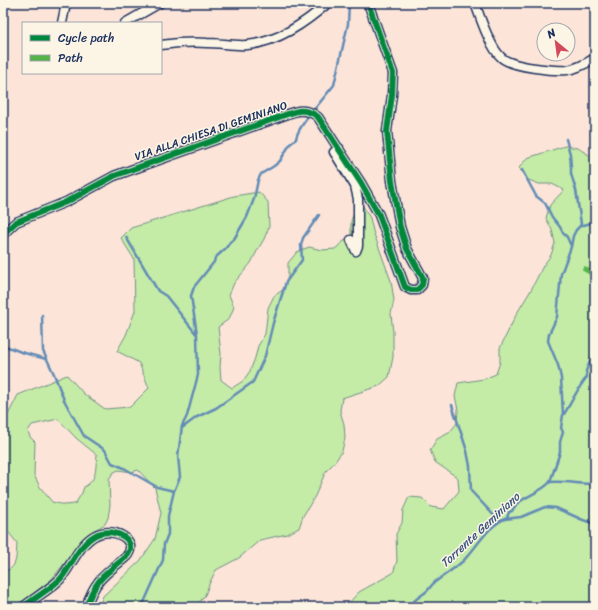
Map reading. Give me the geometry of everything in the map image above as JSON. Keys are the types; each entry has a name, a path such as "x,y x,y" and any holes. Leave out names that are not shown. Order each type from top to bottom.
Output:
{"street":[{"path":"62,22 66,3"},
{"path":"128,22 160,3"},
{"path":"162,45 194,42 245,45 256,43 276,36 299,25 328,3"},
{"name":"VIA ALLA CHIESA DI GEMINIANO","path":"3,234 16,222 66,202 114,176 293,112 307,110 318,117 339,148 379,215 405,287 411,290 417,290 422,285 423,278 407,249 400,227 392,181 387,131 393,73 368,3"},
{"path":"475,3 492,44 502,58 516,65 568,70 581,66 595,58"},
{"path":"339,148 334,152 355,186 358,199 358,246 356,251 351,240"},
{"path":"23,607 61,578 84,545 92,537 103,532 118,533 128,543 130,548 129,553 98,581 91,593 86,607"}],"green space":[{"path":"565,146 578,148 595,158 595,607 345,607 359,592 393,573 397,561 396,534 402,523 403,510 409,497 422,498 431,507 444,509 459,491 458,478 435,462 430,450 437,439 449,433 457,423 458,410 455,396 458,383 484,379 496,374 500,362 500,348 517,313 543,266 551,255 555,243 552,230 546,218 550,205 564,190 552,184 539,184 526,179 519,168 527,158"},
{"path":"259,192 268,202 269,227 251,263 234,283 229,295 234,307 229,319 218,327 221,354 221,380 232,388 243,381 250,371 258,346 265,334 268,308 274,296 284,289 288,276 288,263 297,252 309,247 322,250 335,249 351,235 352,218 363,206 370,218 373,231 391,281 394,300 391,314 393,357 389,377 379,386 342,398 340,411 344,424 345,438 342,451 335,462 326,471 315,496 303,516 299,528 287,534 260,540 239,558 216,570 205,595 196,607 99,607 103,596 140,561 155,539 161,513 155,488 138,470 132,472 118,470 113,473 109,479 110,505 108,518 105,524 88,534 51,580 15,607 3,607 3,571 8,570 14,565 17,543 3,525 2,521 4,492 3,421 6,419 18,395 67,375 84,394 105,409 130,407 149,388 139,363 117,351 126,335 135,311 134,259 121,238 131,228 234,196","holes":["58,419 76,438 97,455 94,477 92,481 84,487 75,504 65,505 52,502 40,487 34,475 35,442 30,437 28,431 32,425"]}],"waterway":[{"path":"313,111 334,85 348,24 349,3"},
{"path":"142,607 163,560 164,544 168,534 168,516 174,491 180,477 178,456 182,426 187,416 198,375 197,334 191,296 194,287 214,262 215,258 234,239 247,217 261,174 280,161 290,144 296,139 302,126 310,115"},
{"path":"566,139 570,154 571,174 576,190 581,224 580,226"},
{"path":"522,170 536,196 545,203 552,217 567,237 571,246"},
{"path":"182,428 197,417 216,408 253,382 265,356 273,323 286,282 302,260 301,245 303,238 319,215"},
{"path":"550,482 560,452 560,442 563,432 561,428 563,415 561,378 558,365 548,341 549,334 557,317 561,274 571,247 573,236 580,226 591,223 595,219"},
{"path":"126,237 158,291 166,296 197,335"},
{"path":"42,315 43,351 64,400 84,436 105,450 112,463 124,468 157,487 174,491"},
{"path":"3,345 46,359"},
{"path":"564,414 587,377 586,371 595,350"},
{"path":"452,405 467,451 470,466 471,491 499,521"},
{"name":"Torrente Geminiano","path":"409,607 434,583 463,561 488,531 500,521 507,518 509,512 512,511 519,502 541,490 550,482 595,484"},
{"path":"505,519 521,517 545,507 556,508 595,524"}],"marked path":[{"path":"583,268 595,275"}],"cycle path":[{"path":"3,234 16,222 66,202 114,176 287,114 296,111 305,111 318,117 361,183 379,215 405,287 411,290 417,290 422,285 423,278 407,249 400,227 392,181 387,131 392,95 393,73 368,3"},
{"path":"23,607 59,581 84,544 94,536 101,533 116,533 127,540 130,545 130,551 126,557 97,584 86,607"}]}
